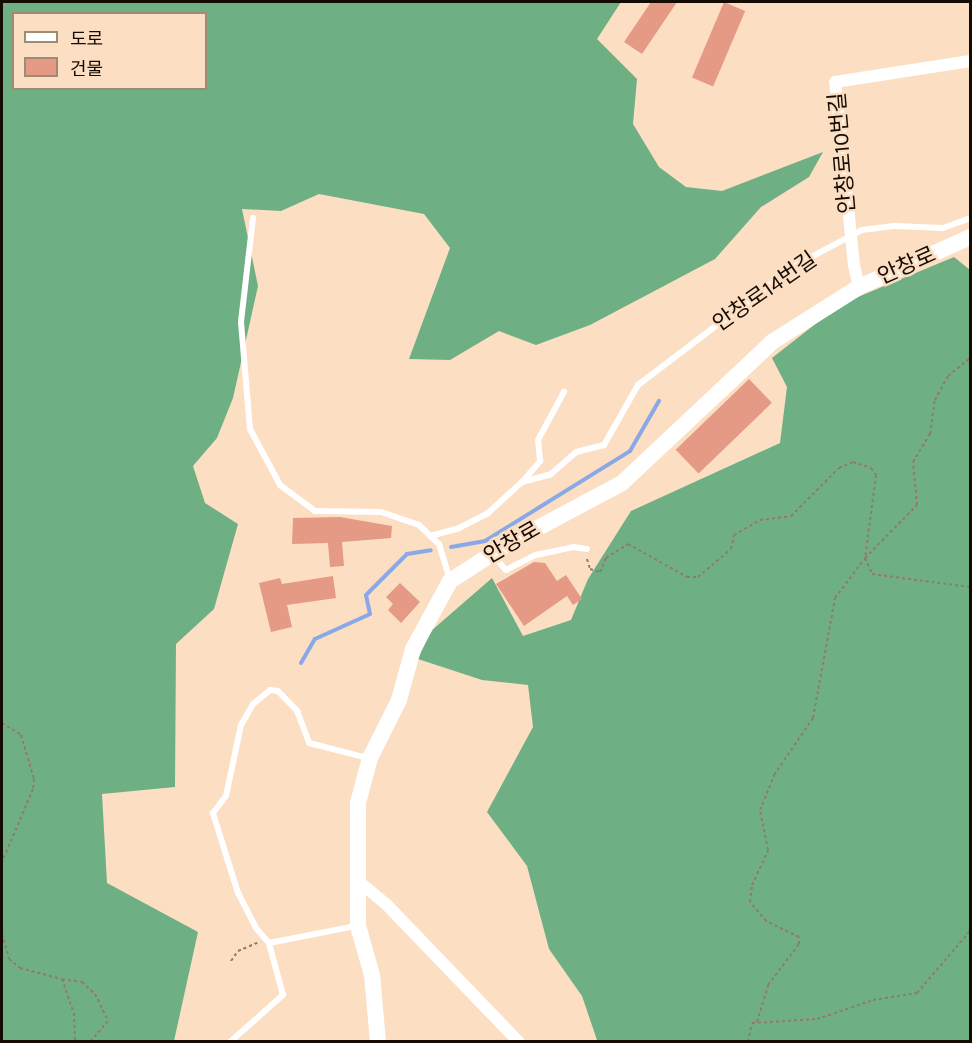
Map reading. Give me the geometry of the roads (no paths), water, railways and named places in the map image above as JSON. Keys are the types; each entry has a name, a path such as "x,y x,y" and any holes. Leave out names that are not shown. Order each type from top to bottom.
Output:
{"street":[{"name":"안창로10번길","path":"860,287 854,265 835,82 970,61"},
{"name":"안창로","path":"378,1041 372,975 358,926 356,879 358,802 370,758 399,700 413,649 450,581 492,554 622,483 772,342 860,287 970,237"},
{"path":"356,879 386,904 519,1041"}],"lane":[{"path":"253,218 241,322 250,429 280,486 315,512 381,512 419,525 439,544 450,581"},
{"name":"안창로14번길","path":"522,482 551,474 576,452 604,445 638,385 796,265 862,230 894,225 943,228 970,219"},
{"path":"430,536 459,528 488,513 522,482 540,460 538,440 564,392"},
{"path":"492,554 506,570 536,555 573,547 587,549"},
{"path":"230,1041 284,995 269,943 256,928 238,893 213,813 226,796 241,725 253,704 270,690 278,691 297,711 309,743 370,758"},
{"path":"269,943 358,926"}],"waterway":[{"path":"451,547 485,541 630,451 659,401"},
{"path":"301,663 315,639 370,614 366,595 407,554 431,550"}]}
